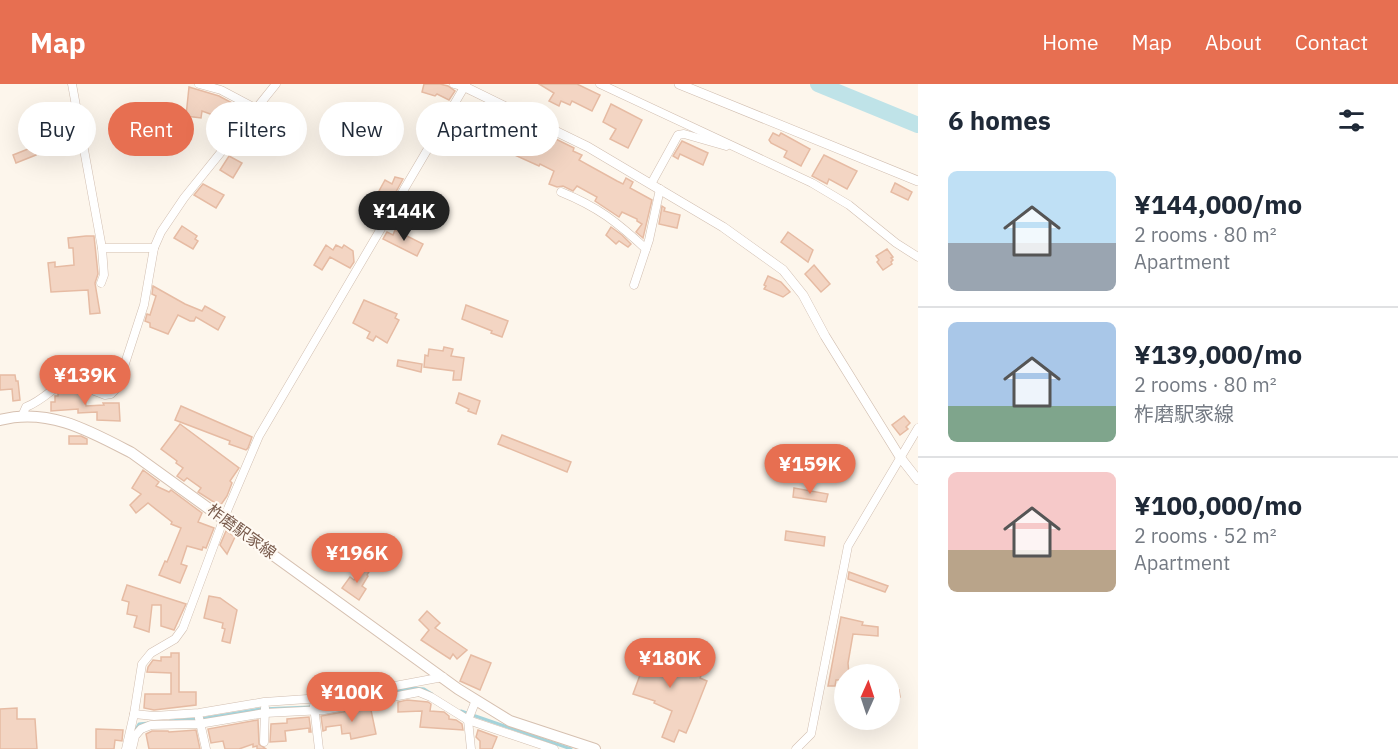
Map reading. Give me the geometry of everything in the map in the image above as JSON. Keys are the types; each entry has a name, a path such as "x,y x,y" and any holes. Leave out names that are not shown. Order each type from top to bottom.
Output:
{"main road":[{"name":"柞磨駅家線","path":"0,420 22,416 46,417 94,433 132,453 443,677 473,703 510,721 595,749"}],"street":[{"path":"72,84 102,248 104,275 101,283"},
{"path":"199,84 221,90 244,102"},
{"path":"260,102 276,84"},
{"path":"454,84 466,85 588,147 723,227 783,270 803,295 825,336 900,458 918,480"},
{"path":"600,84 812,183 849,205 896,243 918,257"},
{"path":"679,84 918,181"},
{"path":"126,749 142,664 151,652 175,639 183,628 224,518 259,436 466,85"},
{"path":"634,285 646,249 655,187 678,135 684,134 725,146 730,144"},
{"path":"22,416 26,407 38,402 66,380 105,395 111,394 117,388 144,305 154,248 161,232 184,198 217,156"},
{"path":"561,192 589,203 617,221 646,249"},
{"path":"102,248 129,246 154,248"},
{"path":"796,749 811,734 849,546 918,428"},
{"path":"134,714 154,716 199,713 264,702 336,698 443,677"},
{"path":"132,749 135,736 141,729 152,725 199,724 265,713 314,711 419,693 431,697 468,720 554,749"},
{"path":"313,699 319,749"},
{"path":"264,702 264,742"},
{"path":"471,749 468,720 473,703"},
{"path":"199,713 199,724 206,749"}],"building":[{"path":"424,84 440,84 455,91 449,100 437,94 435,96 422,92"},
{"path":"539,84 577,84 600,95 592,111 572,101 570,105 561,101 559,106 559,102 549,101 554,93"},
{"path":"189,87 219,96 230,102 206,102 206,112 202,111 201,118 194,117 194,102 187,102"},
{"path":"611,104 642,120 628,148 610,139 616,129 603,122"},
{"path":"773,133 779,136 781,133 810,149 801,166 784,157 787,151 771,143 769,140"},
{"path":"559,141 582,155 579,160 623,184 626,178 633,182 630,188 652,200 643,238 636,232 642,224 637,219 622,212 619,217 595,201 597,197 577,186 573,191 563,186 557,187 549,184 554,171 540,164 539,166 517,156 559,156"},
{"path":"682,141 708,153 703,165 680,154 678,159 673,156"},
{"path":"18,153 18,156 34,156 16,163 13,155"},
{"path":"824,155 857,171 847,189 829,179 827,184 812,176"},
{"path":"229,156 242,163 233,178 220,170"},
{"path":"395,177 403,179 392,199 379,191 385,180 392,184"},
{"path":"895,183 912,192 908,200 891,192"},
{"path":"203,184 224,195 216,208 194,195"},
{"path":"662,206 665,208 664,211 680,215 677,228 659,224"},
{"path":"182,226 197,236 195,239 198,241 193,249 174,238"},
{"path":"611,227 631,244 628,247 619,241 616,244 606,235"},
{"path":"395,230 423,244 417,256 383,239 387,232 393,235"},
{"path":"788,232 813,250 808,262 781,242"},
{"path":"94,236 98,274 95,283 100,313 90,314 88,290 51,292 48,263 55,262 55,267 74,265 73,248 69,248 68,238"},
{"path":"326,245 333,250 336,245 342,248 344,245 353,251 354,262 350,268 330,257 322,270 314,265"},
{"path":"887,249 893,260 892,264 883,270 876,256"},
{"path":"814,265 830,284 821,292 805,274"},
{"path":"768,276 781,282 790,292 783,297 764,289"},
{"path":"153,286 185,304 202,311 205,306 225,317 218,330 196,317 194,321 190,321 178,315 168,334 150,327 150,323 145,321 147,314 150,315 156,296 152,294"},
{"path":"364,300 397,314 395,318 399,320 387,343 376,336 373,341 367,338 370,332 353,323"},
{"path":"466,305 508,321 502,337 462,319"},
{"path":"444,347 453,349 451,356 464,358 461,380 453,380 454,371 424,367 425,355 428,356 429,349 443,351"},
{"path":"398,360 422,364 421,372 397,366"},
{"path":"0,375 15,375 20,400 13,401 12,389 0,390"},
{"path":"64,389 73,389 85,394 86,406 119,403 120,421 97,420 97,412 78,413 78,409 51,411 51,402 55,402 55,396 58,396 58,393"},
{"path":"459,393 480,401 476,414 456,403"},
{"path":"181,406 252,437 248,448 246,450 229,444 230,441 175,420"},
{"path":"904,416 910,423 906,427 908,429 900,435 892,425"},
{"path":"180,424 239,468 230,481 232,483 227,496 220,506 198,492 201,488 187,478 184,481 177,476 183,468 161,449"},
{"path":"502,435 571,462 567,472 498,444"},
{"path":"69,436 81,436 87,439 87,444 69,444"},
{"path":"808,446 826,449 825,457 806,455"},
{"path":"143,470 159,482 156,486 169,492 171,490 202,513 198,522 214,528 206,548 203,547 202,550 187,546 181,564 187,566 180,583 159,575 181,528 171,524 172,522 148,503 136,513 130,505 141,494 132,488"},
{"path":"794,488 828,494 826,502 793,497"},
{"path":"226,531 235,537 227,554 220,545"},
{"path":"786,531 825,537 824,546 785,540"},
{"path":"363,566 370,570 362,586 366,589 359,600 342,588 350,577 354,580"},
{"path":"849,572 888,586 885,592 848,579"},
{"path":"127,585 186,604 174,630 161,626 161,605 152,605 149,632 134,627 137,616 127,614 129,602 122,600"},
{"path":"209,596 220,598 237,610 230,643 222,641 225,629 222,628 223,623 204,618"},
{"path":"427,611 440,623 435,628 467,650 457,659 453,654 450,659 421,640 429,630 419,620"},
{"path":"841,617 863,622 862,625 878,627 878,636 853,634 848,664 834,664 834,686 828,686"},
{"path":"643,647 678,661 677,665 689,670 692,665 704,668 700,678 707,681 692,719 686,733 679,730 674,742 662,737 672,711 654,703 655,701 633,694 640,675 636,673 639,667 635,666"},
{"path":"171,653 179,653 179,692 196,692 196,705 154,710 144,708 145,694 171,694 171,673 147,672 153,660 161,661 161,657 171,657"},
{"path":"471,655 491,663 480,690 460,681"},
{"path":"407,700 428,702 431,704 430,711 444,712 449,719 462,724 463,730 420,727 422,711 398,712 398,702"},
{"path":"17,708 17,719 35,719 37,749 0,749 0,709"},
{"path":"354,710 371,710 376,734 351,739 350,733 342,734 341,725 326,727 323,731 321,716"},
{"path":"309,717 311,732 309,728 285,731 286,741 270,742 271,724 287,723 287,719"},
{"path":"258,720 259,744 266,749 257,749 257,746 253,747 253,744 239,749 225,749 223,741 211,743 208,729"},
{"path":"96,729 123,730 122,741 115,740 114,749 96,749"},
{"path":"196,730 200,749 149,749 146,734 152,731"},
{"path":"478,730 497,737 492,749 480,749 480,741 476,737"}],"waterway":[{"path":"818,84 918,125"},
{"path":"316,707 413,688 424,689 432,694"},
{"path":"170,721 260,709 310,707"},
{"path":"461,711 571,749"},
{"path":"134,733 139,724 149,723"}]}
